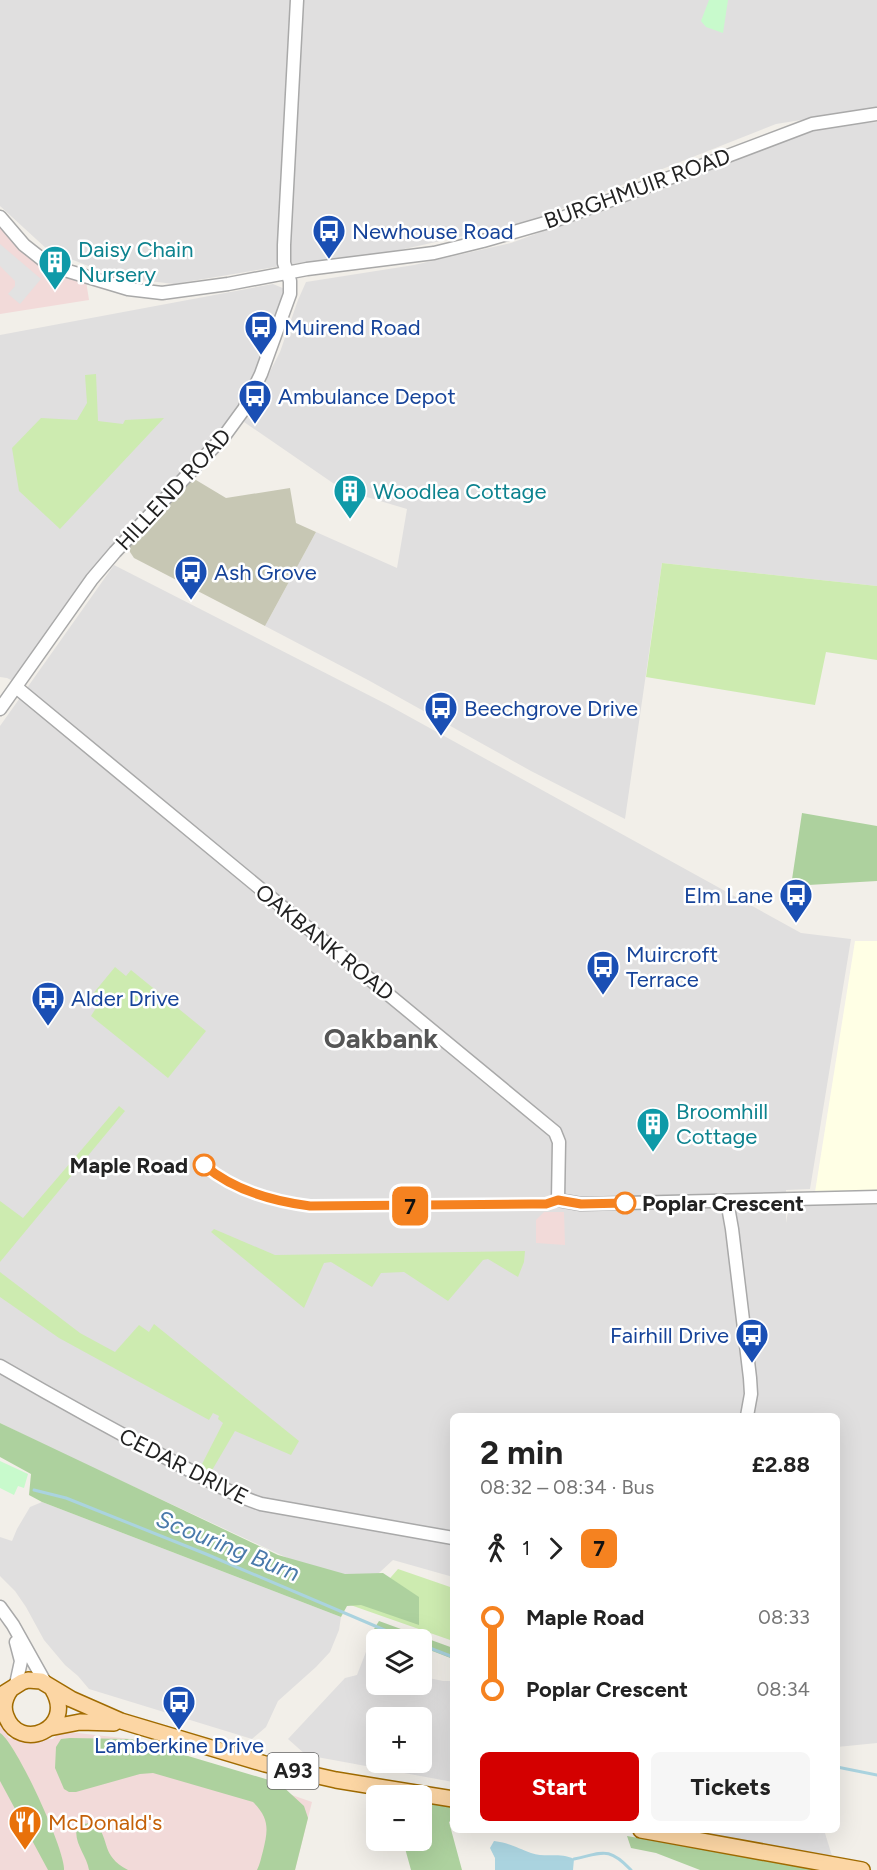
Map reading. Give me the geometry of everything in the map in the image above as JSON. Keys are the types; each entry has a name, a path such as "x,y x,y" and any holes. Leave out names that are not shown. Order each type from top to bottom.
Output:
{"main road":[{"name":"A93","path":"137,1727 80,1722 49,1728 40,1733 26,1734 13,1728 3,1715 4,1706 9,1690 28,1680 40,1682 89,1708 137,1727 300,1773 450,1798"},
{"path":"49,1728 59,1710 56,1696 50,1687"},
{"path":"658,1833 862,1870"}],"street":[{"path":"288,273 284,263 284,245 297,0"},
{"name":"BURGHMUIR ROAD","path":"0,217 24,245 43,260 68,271 128,289 162,293 434,253 581,211 812,124 877,114"},
{"name":"HILLEND ROAD","path":"0,709 92,579 225,435 244,409 261,374 290,294 288,273"},
{"name":"OAKBANK ROAD","path":"16,687 555,1132 559,1142 558,1200 581,1204 877,1197"},
{"path":"727,1201 750,1378 751,1394 748,1413"},
{"name":"CEDAR DRIVE","path":"0,1366 84,1415 244,1499 450,1537"},
{"path":"2,1609 50,1687"},
{"path":"2,1609 20,1652 20,1670 9,1690"}],"shaded area":[{"path":"0,0 877,0 877,108 776,124 531,221 395,251 299,263 174,284 116,277 48,250 0,206"},
{"path":"877,122 877,586 662,563 625,819 531,771 368,680 265,626 316,532 397,568 407,509 343,490 244,422 280,352 306,282 414,265 511,243 725,164 796,134 848,124"},
{"path":"0,227 18,249 54,273 86,281 89,300 0,314"},
{"path":"0,244 41,279 20,304 8,294 15,286 15,281 0,266"},
{"path":"273,284 285,289 254,376 234,415 185,469 13,681 0,677 0,335"},
{"path":"191,477 226,498 290,488 296,523 316,532 265,626 134,558 130,552 130,545 135,538"},
{"path":"114,565 388,705 801,933 851,939 810,1189 786,1190 786,1223 789,1206 793,1205 877,1205 877,1743 840,1747 840,1413 450,1413 450,1576 393,1560 366,1585 294,1561 0,1423 0,726"},
{"path":"855,941 877,941 877,1191 815,1192"},
{"path":"544,1212 564,1212 565,1245 536,1243 536,1220"},
{"path":"42,1502 341,1617 339,1630 330,1652 278,1701 266,1727 252,1739 89,1689 44,1640 15,1591 0,1576 0,1537 12,1541 30,1507"},
{"path":"366,1652 366,1695 432,1695 432,1679 450,1681 450,1781 404,1773 432,1773 432,1707 366,1707 366,1766 306,1755 288,1739 345,1678 357,1675"},
{"path":"0,1723 9,1738 53,1739 60,1731 131,1739 312,1802 295,1870 0,1870"},
{"path":"699,1833 825,1833 833,1859 700,1835"}],"green space":[{"path":"709,0 728,0 723,33 706,27 701,21"},
{"path":"96,374 98,421 123,424 125,420 164,418 60,529 19,491 12,448 41,418 77,420 87,403 85,375"},
{"path":"662,563 877,586 877,660 826,652 815,705 646,677"},
{"path":"802,813 877,826 877,881 791,886"},
{"path":"115,967 126,976 131,970 206,1031 168,1078 91,1016 96,1008 87,1001"},
{"path":"119,1106 125,1111 0,1262 0,1201 23,1218"},
{"path":"214,1229 275,1255 525,1251 524,1262 518,1277 488,1259 483,1260 448,1301 404,1272 381,1273 372,1287 331,1262 324,1263 304,1308 211,1232"},
{"path":"0,1272 80,1333 115,1352 139,1325 149,1332 154,1324 299,1441 291,1455 235,1431 211,1472 201,1466 223,1423 218,1419 219,1416 213,1413 209,1420 59,1338 0,1297"},
{"path":"0,1423 278,1555 345,1574 383,1573 419,1597 419,1625 361,1605 347,1606 341,1617 42,1502 29,1495 31,1474 0,1457"},
{"path":"0,1461 28,1474 24,1488 18,1486 14,1495 0,1488"},
{"path":"398,1569 450,1587 450,1640 432,1634 432,1629 419,1629 339,1601 385,1584"},
{"path":"379,1621 401,1629 374,1629"},
{"path":"432,1640 450,1647 450,1658 432,1651"},
{"path":"0,1733 17,1756 39,1798 57,1842 64,1870 48,1870 0,1781"},
{"path":"61,1739 131,1739 279,1783 304,1806 308,1818 295,1870 257,1870 267,1831 265,1819 253,1802 153,1773 140,1774 69,1792 64,1789 55,1768 56,1747"},
{"path":"432,1803 450,1806 450,1833 452,1833 462,1870 411,1870 406,1851 432,1851"},
{"path":"95,1822 113,1859 128,1870 89,1870 76,1833 77,1828"},
{"path":"627,1836 822,1870 700,1870 656,1853 631,1848"}],"water":[{"path":"494,1841 531,1853 569,1857 574,1859 573,1870 495,1870 495,1858 490,1848"}],"waterway":[{"name":"Scouring Burn","path":"34,1490 66,1498 206,1554 382,1629"},
{"name":"Scouring Burn","path":"432,1649 450,1656"},
{"name":"Scouring Burn","path":"840,1768 877,1775"},
{"path":"574,1859 611,1854 631,1870"}],"bus line":[{"name":"7","path":"204,1165 217,1176 244,1190 293,1204 310,1206 546,1204 558,1200 581,1204 625,1203"}],"place":[{"name":"Newhouse Road","path":"329,260"},
{"name":"Daisy Chain Nursery","path":"55,291"},
{"name":"Muirend Road","path":"261,356"},
{"name":"Ambulance Depot","path":"255,425"},
{"name":"Woodlea Cottage","path":"350,520"},
{"name":"Ash Grove","path":"191,601"},
{"name":"Beechgrove Drive","path":"441,737"},
{"name":"Elm Lane","path":"796,924"},
{"name":"Muircroft Terrace","path":"603,996"},
{"name":"Alder Drive","path":"48,1027"},
{"name":"Broomhill Cottage","path":"653,1153"},
{"name":"Maple Road","path":"204,1165"},
{"name":"Poplar Crescent","path":"625,1203"},
{"name":"Fairhill Drive","path":"752,1364"},
{"name":"Lamberkine Drive","path":"179,1731"},
{"name":"McDonald's","path":"25,1851"}],"district":[{"name":"Oakbank","path":"381,1038"}]}
